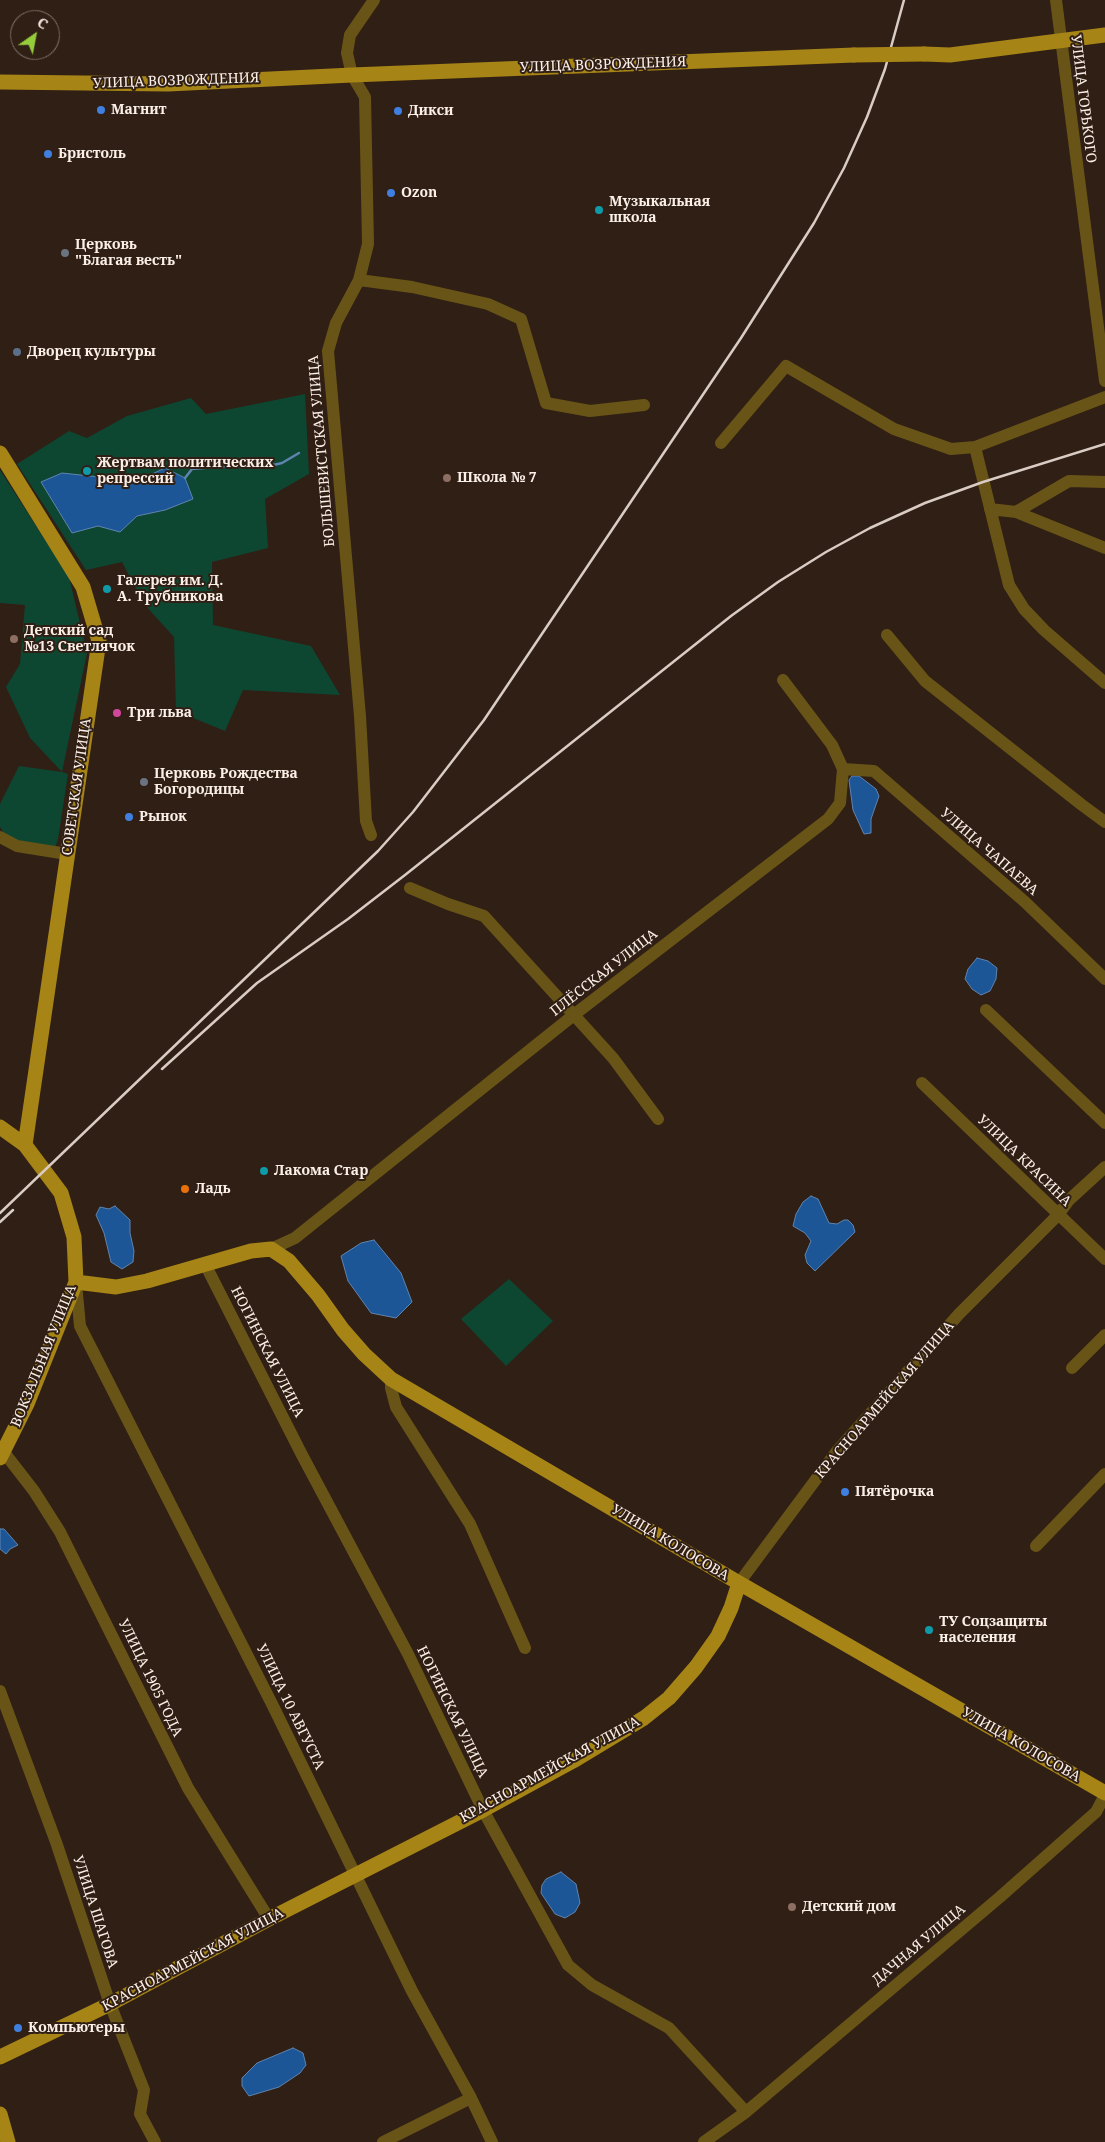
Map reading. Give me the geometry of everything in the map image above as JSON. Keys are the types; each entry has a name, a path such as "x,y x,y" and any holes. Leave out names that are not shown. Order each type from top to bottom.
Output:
{"main road":[{"name":"УЛИЦА ВОЗРОЖДЕНИЯ","path":"0,82 168,84 854,55 950,55 1105,35"},
{"name":"СОВЕТСКАЯ УЛИЦА","path":"0,453 83,588 99,641 25,1145"},
{"name":"ВОКЗАЛЬНАЯ УЛИЦА","path":"0,1127 25,1145 61,1193 74,1237 76,1282 27,1404 2,1455"},
{"path":"76,1282 116,1287 251,1251 271,1249"},
{"name":"УЛИЦА КОЛОСОВА","path":"271,1249 289,1261 318,1295 343,1330 364,1354 391,1379 1105,1794"},
{"name":"КРАСНОАРМЕЙСКАЯ УЛИЦА","path":"0,2056 110,2004 269,1919 483,1810 609,1740 644,1718 669,1698 696,1667 718,1636 731,1608 739,1583"},
{"path":"0,2114 8,2142"}],"street":[{"path":"352,75 347,54 350,35 374,0"},
{"name":"УЛИЦА ГОРЬКОГО","path":"1056,0 1105,381"},
{"name":"БОЛЬШЕВИСТСКАЯ УЛИЦА","path":"352,75 365,97 368,244 359,280 336,323 328,351 360,716 366,822 371,835"},
{"path":"359,280 412,288 488,304 522,318 546,403 590,411 644,404"},
{"path":"721,443 786,366 894,429 951,449 975,447 1105,397"},
{"path":"975,447 1009,585 1024,609 1044,630 1105,683"},
{"path":"1016,512 1069,481 1105,482"},
{"path":"990,509 1016,512 1105,548"},
{"path":"887,635 925,681 1082,806 1105,822"},
{"name":"ПЛЁССКАЯ УЛИЦА","path":"271,1249 295,1238 575,1014 828,819 840,803 843,769 832,745 783,680"},
{"name":"УЛИЦА ЧАПАЕВА","path":"843,769 874,771 1025,902 1105,979"},
{"path":"0,837 17,846 67,854"},
{"path":"410,888 448,904 484,916 613,1058 658,1119"},
{"path":"986,1010 1105,1123"},
{"name":"УЛИЦА КРАСИНА","path":"922,1083 1105,1259"},
{"name":"КРАСНОАРМЕЙСКАЯ УЛИЦА","path":"739,1583 837,1451 959,1314 1058,1215 1069,1200 1105,1167"},
{"name":"НОГИНСКАЯ УЛИЦА","path":"205,1264 302,1455 408,1654 483,1810 568,1965 592,1985 669,2028 746,2112"},
{"name":"УЛИЦА 10 АВГУСТА","path":"76,1282 80,1326 273,1706 412,1991 471,2098 492,2142"},
{"path":"1072,1368 1105,1335"},
{"path":"391,1379 391,1388 396,1407 470,1524 525,1648"},
{"name":"УЛИЦА 1905 ГОДА","path":"2,1455 34,1491 60,1532 188,1788 269,1919"},
{"path":"1036,1546 1105,1474"},
{"name":"УЛИЦА ШАГОВА","path":"0,1691 56,1842 110,2004 144,2090 140,2114 155,2142"},
{"name":"ДАЧНАЯ УЛИЦА","path":"704,2142 746,2112 1096,1812 1105,1794"},
{"path":"383,2142 471,2098"}],"green space":[{"path":"305,394 309,474 265,499 268,548 212,562 213,625 311,646 340,695 243,690 225,731 176,711 174,637 144,604 122,562 86,570 17,464 69,431 87,438 127,416 191,398 206,414"},
{"path":"0,470 69,577 87,653 62,772 30,738 6,687 20,664 25,605 0,603"},
{"path":"19,766 68,774 55,848 25,843 6,836 0,827 0,804"},
{"path":"509,1279 553,1321 506,1366 461,1319"}],"water":[{"path":"165,468 185,478 193,499 165,510 137,516 120,532 98,526 72,533 41,482 62,473 137,481"},
{"path":"852,776 859,776 876,789 879,796 871,819 871,833 864,834 853,810 849,780"},
{"path":"977,958 988,961 997,968 996,979 990,991 981,995 972,989 965,979 968,969"},
{"path":"811,1196 818,1199 829,1223 837,1224 848,1220 853,1225 855,1232 815,1271 807,1263 805,1255 811,1241 805,1233 793,1226 796,1214 803,1202"},
{"path":"115,1206 130,1220 130,1233 134,1251 133,1262 122,1269 111,1262 104,1233 96,1215 100,1207 109,1209"},
{"path":"374,1240 401,1273 412,1302 396,1318 371,1313 348,1281 341,1256 361,1243"},
{"path":"0,1529 4,1529 18,1545 10,1549 6,1554 0,1549"},
{"path":"561,1872 576,1884 580,1903 575,1912 565,1918 555,1914 541,1893 542,1885 546,1879"},
{"path":"293,2048 303,2053 306,2065 300,2073 279,2087 249,2096 242,2086 242,2078 257,2063"}],"waterway":[{"path":"185,478 192,469 226,466 248,467 263,463 269,466 282,463 299,453"}],"railway":[{"path":"0,1213 378,851 413,812 484,720 741,338 814,223 844,168 867,117 885,69 904,0"},
{"path":"162,1069 257,983 348,919 731,616 778,582 826,552 870,528 925,503 983,482 1105,444"},
{"path":"0,1222 13,1210"}],"place":[{"name":"Магнит","path":"101,110"},
{"name":"Дикси","path":"398,111"},
{"name":"Бристоль","path":"48,154"},
{"name":"Ozon","path":"391,193"},
{"name":"Музыкальная школа","path":"599,210"},
{"name":"Церковь \"Благая весть\"","path":"65,253"},
{"name":"Дворец культуры","path":"17,352"},
{"name":"Жертвам политических репрессий","path":"87,471"},
{"name":"Школа № 7","path":"447,478"},
{"name":"Галерея им. Д. А. Трубникова","path":"107,589"},
{"name":"Детский сад №13 Светлячок","path":"14,639"},
{"name":"Три льва","path":"117,713"},
{"name":"Церковь Рождества Богородицы","path":"144,782"},
{"name":"Рынок","path":"129,817"},
{"name":"Лакома Стар","path":"264,1171"},
{"name":"Ладь","path":"185,1189"},
{"name":"Пятёрочка","path":"845,1492"},
{"name":"ТУ Соцзащиты населения","path":"929,1630"},
{"name":"Детский дом","path":"792,1907"},
{"name":"Компьютеры","path":"18,2028"}]}
